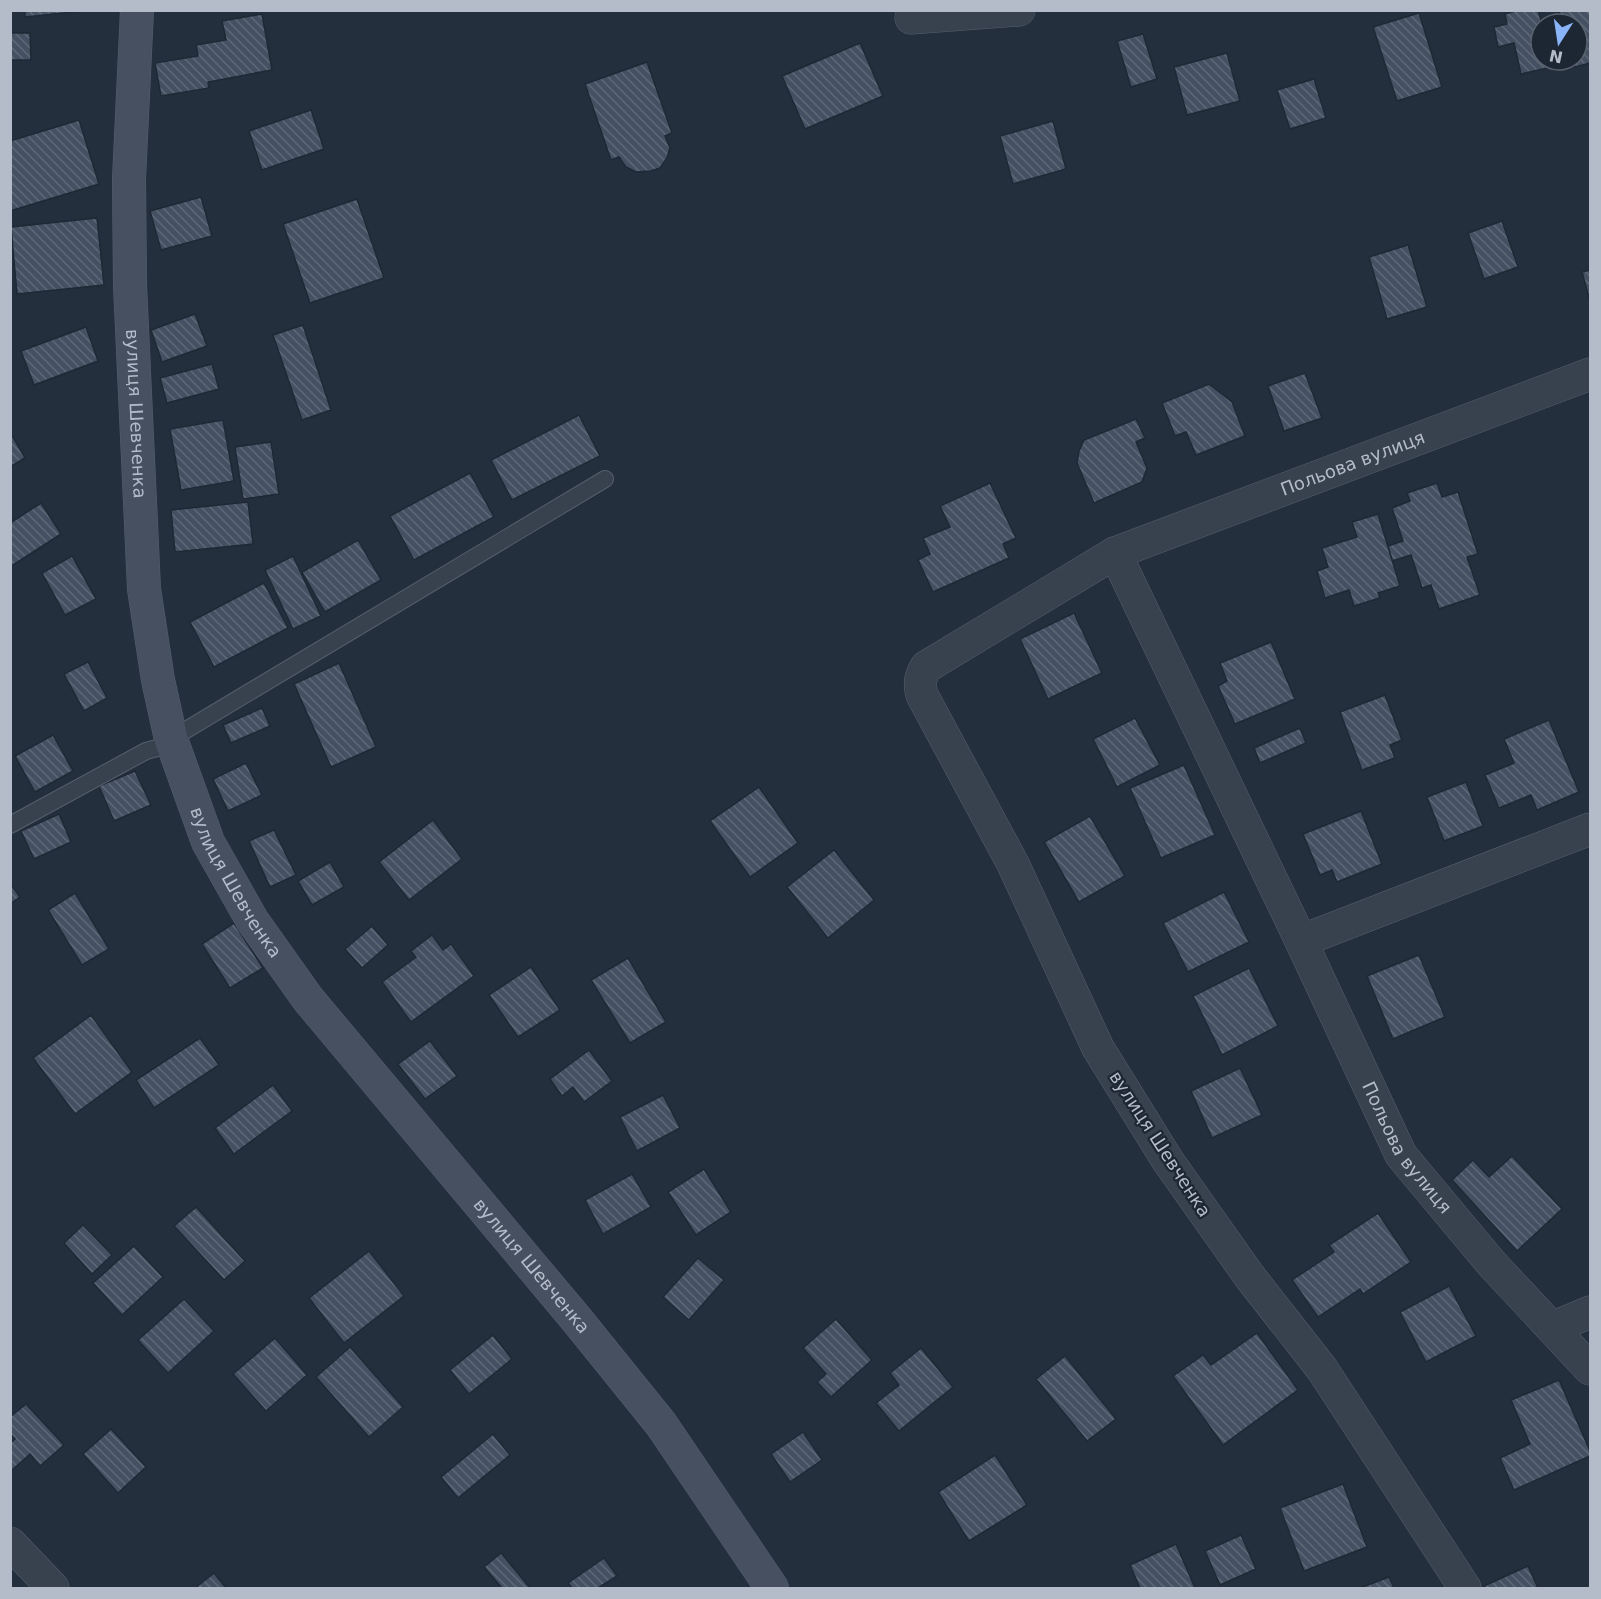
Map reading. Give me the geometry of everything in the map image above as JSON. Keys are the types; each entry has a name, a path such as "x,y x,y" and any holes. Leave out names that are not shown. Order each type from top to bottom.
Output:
{"street":[{"name":"вулиця Шевченка","path":"137,10 129,179 130,285 144,589 158,680 172,741 208,842 252,920 308,999 577,1320 661,1424 772,1588"},
{"path":"910,14 1019,10"},
{"name":"Польова вулиця","path":"926,667 1114,553 1590,374"},
{"name":"Польова вулиця","path":"1114,553 1301,941 1401,1155 1492,1264 1590,1369"},
{"name":"вулиця Шевченка","path":"926,667 919,685 922,695 1013,864 1098,1048 1168,1161 1250,1277 1322,1369 1465,1588"},
{"path":"1301,941 1590,829"},
{"path":"1552,1328 1590,1312"},
{"path":"10,1543 53,1588"}],"lane":[{"path":"10,825 146,751 172,741 605,478"}],"building":[{"path":"25,10 93,10 25,17"},
{"path":"1519,10 1538,10 1539,12 1529,12 1530,72 1521,74 1514,43 1498,47 1494,27 1507,24 1505,14"},
{"path":"1559,10 1590,10 1590,63 1589,12 1560,12"},
{"path":"1419,13 1442,87 1397,101 1373,27"},
{"path":"262,14 272,70 208,82 209,88 161,96 155,63 198,56 196,45 226,40 222,21"},
{"path":"10,33 30,33 31,60 10,60"},
{"path":"1143,34 1157,79 1131,87 1117,41"},
{"path":"860,43 883,96 805,129 782,76"},
{"path":"1227,53 1240,101 1187,115 1174,67"},
{"path":"647,62 672,133 665,136 670,148 660,168 636,172 626,167 619,157 611,160 585,84"},
{"path":"1314,79 1326,118 1290,129 1277,90"},
{"path":"311,110 324,149 262,170 249,131"},
{"path":"79,120 99,184 10,211 10,141"},
{"path":"1053,121 1066,169 1013,184 1000,136"},
{"path":"201,197 212,236 161,250 150,211"},
{"path":"357,199 384,278 310,303 283,224"},
{"path":"97,218 104,285 17,294 11,227"},
{"path":"1502,221 1518,267 1484,279 1468,233"},
{"path":"1408,245 1427,307 1387,319 1369,257"},
{"path":"1590,270 1590,301 1582,272"},
{"path":"195,314 207,346 162,362 151,330"},
{"path":"303,325 331,410 302,420 273,335"},
{"path":"86,327 98,361 34,385 21,351"},
{"path":"212,364 219,389 167,403 160,378"},
{"path":"1305,373 1322,418 1284,431 1268,386"},
{"path":"1209,384 1232,402 1245,436 1196,455 1186,432 1175,436 1162,403"},
{"path":"579,415 600,456 512,500 491,460"},
{"path":"1136,419 1145,438 1136,442 1147,468 1142,482 1094,503 1077,463 1084,440"},
{"path":"223,420 234,481 181,490 170,429"},
{"path":"10,432 25,458 10,467"},
{"path":"271,442 279,494 243,499 235,447"},
{"path":"470,473 494,517 414,560 390,516"},
{"path":"990,483 1016,538 1003,544 1009,558 933,592 918,560 930,554 923,538 950,527 940,506"},
{"path":"1437,483 1442,497 1458,492 1478,554 1467,557 1480,595 1439,609 1431,585 1422,588 1411,555 1392,561 1388,546 1403,541 1392,508 1410,501 1407,493"},
{"path":"248,502 253,544 175,552 171,510"},
{"path":"41,503 61,534 10,567 10,523"},
{"path":"1378,514 1400,586 1378,593 1380,598 1354,606 1349,590 1325,598 1317,571 1328,567 1322,548 1357,537 1352,522"},
{"path":"358,540 381,580 325,612 302,572"},
{"path":"72,556 96,599 65,615 42,573"},
{"path":"293,556 321,616 293,629 265,570"},
{"path":"264,583 288,628 214,667 190,622"},
{"path":"1074,613 1102,673 1048,699 1020,639"},
{"path":"1271,642 1295,699 1235,724 1218,686 1227,681 1220,663"},
{"path":"88,662 107,698 84,711 64,674"},
{"path":"339,663 376,747 331,767 294,684"},
{"path":"1385,695 1402,740 1390,745 1395,758 1362,770 1340,712"},
{"path":"262,708 270,726 231,743 223,725"},
{"path":"1135,718 1160,765 1117,787 1093,739"},
{"path":"1549,720 1579,792 1537,810 1531,795 1499,808 1485,775 1514,763 1504,739"},
{"path":"1300,728 1306,743 1260,763 1254,748"},
{"path":"53,735 73,771 35,792 15,756"},
{"path":"246,763 262,795 228,811 213,779"},
{"path":"1184,765 1215,835 1161,858 1130,788"},
{"path":"135,771 151,805 114,821 99,786"},
{"path":"1466,782 1483,826 1444,841 1427,797"},
{"path":"759,787 798,843 750,877 710,821"},
{"path":"1361,811 1382,864 1337,882 1332,870 1320,875 1303,834"},
{"path":"59,814 71,842 34,859 21,831"},
{"path":"1090,816 1125,876 1079,902 1044,842"},
{"path":"433,820 462,859 409,900 379,862"},
{"path":"274,830 296,875 270,887 249,841"},
{"path":"834,850 874,900 828,938 787,887"},
{"path":"330,862 344,887 312,905 298,881"},
{"path":"10,883 20,897 10,904"},
{"path":"1224,892 1249,942 1188,972 1163,923"},
{"path":"75,893 109,949 82,965 48,910"},
{"path":"234,923 263,968 230,988 202,944"},
{"path":"372,926 388,945 362,968 345,949"},
{"path":"432,935 443,950 451,944 474,976 411,1022 382,982 416,957 411,951"},
{"path":"1419,955 1445,1017 1393,1039 1367,976"},
{"path":"628,958 666,1022 630,1043 591,980"},
{"path":"531,967 560,1010 518,1037 489,995"},
{"path":"1249,968 1278,1026 1222,1055 1193,996"},
{"path":"91,1015 132,1072 75,1114 33,1058"},
{"path":"200,1038 219,1065 154,1108 136,1080"},
{"path":"430,1041 457,1076 425,1099 398,1064"},
{"path":"589,1050 612,1081 584,1102 573,1087 562,1096 550,1079"},
{"path":"1240,1068 1262,1115 1212,1138 1191,1091"},
{"path":"273,1085 292,1111 234,1154 215,1128"},
{"path":"663,1095 680,1128 637,1151 620,1117"},
{"path":"1512,1156 1562,1209 1517,1251 1452,1180 1473,1160 1489,1177"},
{"path":"704,1169 731,1212 696,1235 668,1192"},
{"path":"632,1174 651,1207 603,1234 585,1200"},
{"path":"196,1207 245,1261 224,1280 174,1226"},
{"path":"1378,1213 1411,1262 1363,1294 1360,1289 1318,1317 1292,1280 1334,1252 1329,1245"},
{"path":"83,1225 112,1255 92,1274 64,1243"},
{"path":"134,1246 163,1277 122,1315 93,1283"},
{"path":"369,1251 404,1296 344,1343 309,1298"},
{"path":"698,1258 724,1280 689,1320 663,1297"},
{"path":"1449,1286 1476,1336 1426,1362 1400,1312"},
{"path":"184,1299 214,1331 168,1373 138,1340"},
{"path":"836,1319 872,1360 831,1397 817,1382 826,1374 803,1348"},
{"path":"1257,1333 1298,1390 1223,1445 1173,1376 1203,1355 1211,1365"},
{"path":"493,1335 512,1359 469,1394 450,1370"},
{"path":"275,1338 307,1375 266,1411 233,1374"},
{"path":"350,1347 403,1407 369,1437 316,1377"},
{"path":"921,1348 953,1387 899,1431 876,1403 899,1385 890,1373"},
{"path":"1065,1356 1116,1419 1087,1441 1036,1379"},
{"path":"1559,1380 1590,1451 1590,1456 1514,1490 1500,1458 1530,1444 1511,1400"},
{"path":"26,1404 64,1445 40,1466 30,1454 10,1472 10,1443 15,1439 10,1434 10,1417"},
{"path":"111,1429 146,1467 118,1493 83,1454"},
{"path":"803,1432 822,1460 790,1482 771,1454"},
{"path":"493,1434 510,1455 458,1498 441,1477"},
{"path":"995,1455 1027,1505 969,1541 938,1492"},
{"path":"1343,1484 1367,1547 1304,1571 1280,1508"},
{"path":"1241,1535 1256,1569 1220,1585 1205,1551"},
{"path":"1176,1544 1195,1588 1140,1588 1130,1565"},
{"path":"501,1553 530,1588 502,1588 484,1567"},
{"path":"604,1558 617,1576 598,1588 572,1588 568,1583"},
{"path":"1528,1566 1538,1588 1485,1588 1484,1586"},
{"path":"214,1573 226,1588 195,1588"},
{"path":"1389,1577 1394,1588 1360,1588"}]}
